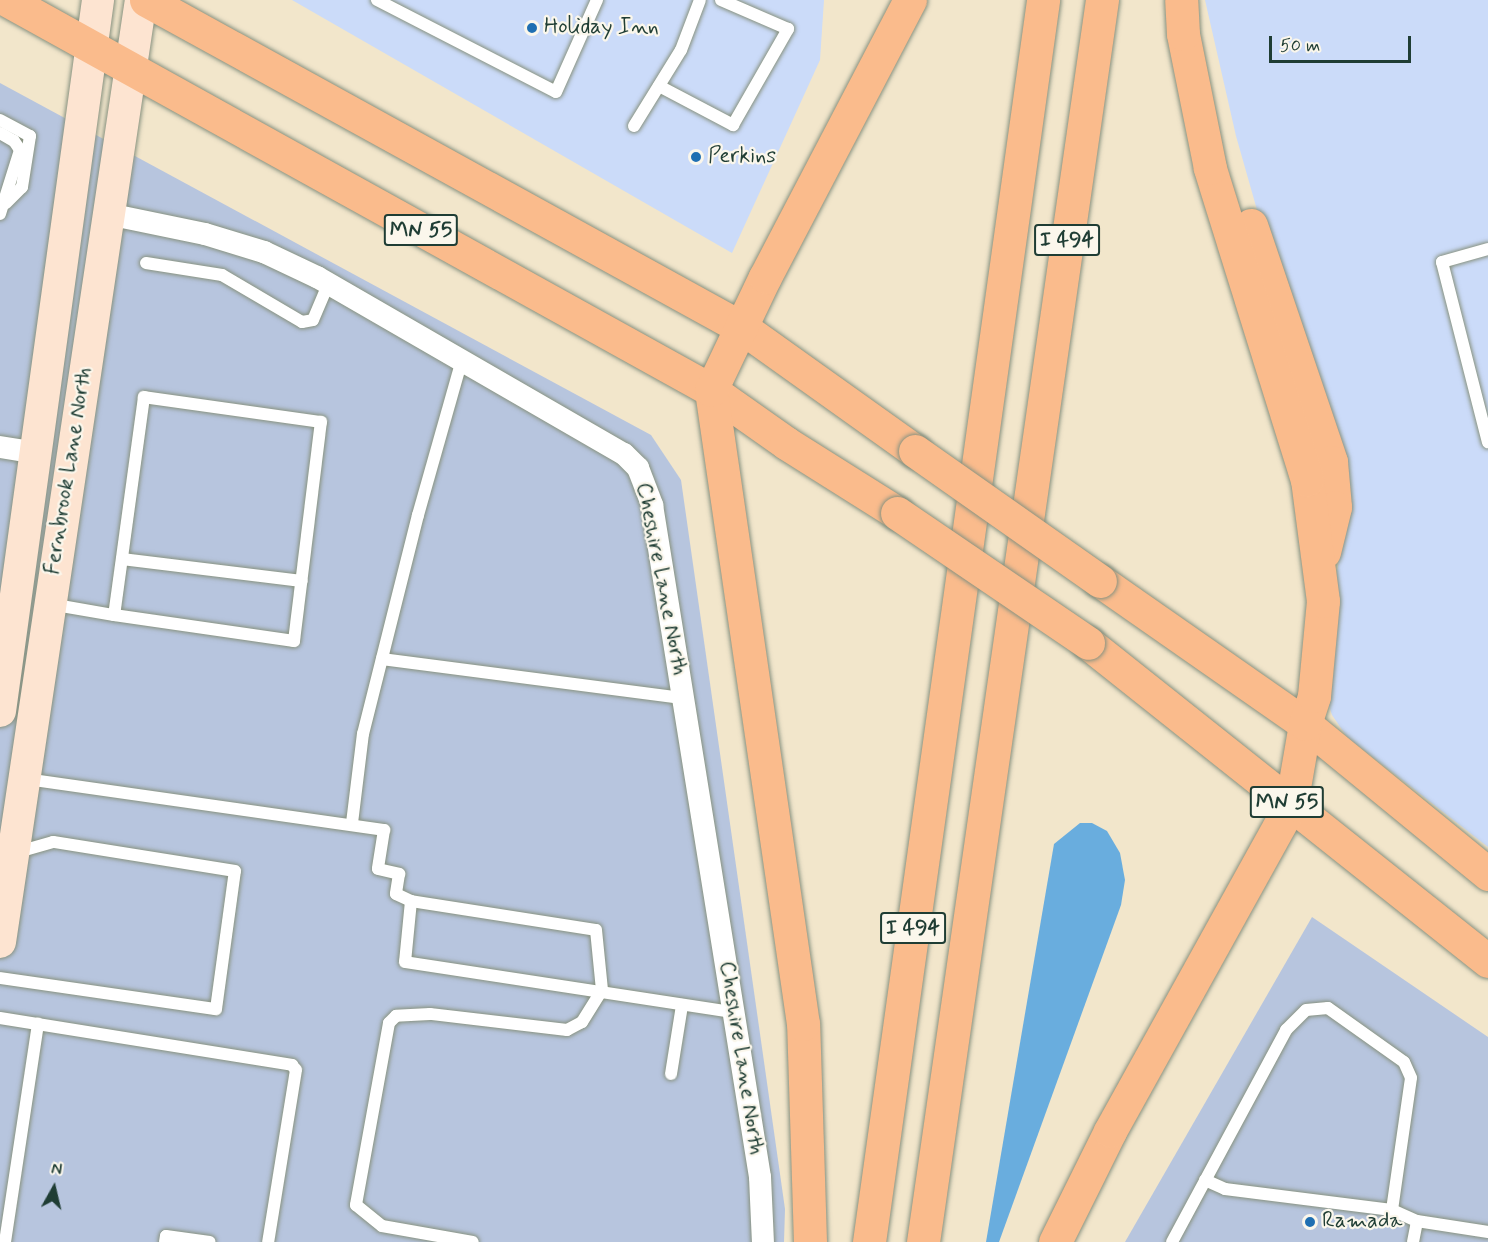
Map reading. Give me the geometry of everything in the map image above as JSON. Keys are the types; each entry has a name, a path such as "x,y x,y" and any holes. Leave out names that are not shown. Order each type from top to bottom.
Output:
{"main road":[{"name":"MN 55","path":"7,0 711,390 786,443 897,513 1088,643 1488,961"},
{"name":"MN 55","path":"146,0 744,328 915,451 1305,724 1488,874"},
{"path":"810,1242 803,1024 711,390 744,328 765,277 910,0"},
{"name":"I 494","path":"869,1242 1043,0"},
{"name":"I 494","path":"923,1242 1102,0"},
{"path":"1055,1242 1110,1131 1291,805 1305,724 1314,696 1323,601 1321,566 1307,480 1210,168 1183,34 1180,0"},
{"path":"1193,0 1247,213 1331,462 1335,507 1321,566"}],"street":[{"name":"Fernbrook Lane North","path":"0,711 98,0"},
{"name":"Fernbrook Lane North","path":"0,942 7,855 25,779 49,604 141,0"},
{"name":"Cheshire Lane North","path":"108,214 205,234 264,252 328,284 462,360 624,454 638,468 652,505 759,1177 763,1242"},
{"path":"0,447 37,453"}],"lane":[{"path":"377,0 556,92 597,0"},
{"path":"634,126 681,50 700,0"},
{"path":"659,86 733,125 788,29 721,0"},
{"path":"0,120 30,135 22,187 2,205"},
{"path":"0,133 14,141 20,150 2,205"},
{"path":"1488,249 1442,262 1488,442"},
{"path":"146,263 222,275 302,322 313,320 328,284"},
{"path":"352,823 363,734 462,360"},
{"path":"49,604 114,615 294,641 321,422 144,397 114,615"},
{"path":"122,559 302,581"},
{"path":"382,659 683,698"},
{"path":"25,779 352,823 384,830 378,869 399,874 396,894 411,901 596,930 602,990 582,1022 567,1030 430,1014 396,1016 389,1023 356,1205 381,1226 473,1242"},
{"path":"0,978 216,1009 235,871 53,842 7,855"},
{"path":"411,901 405,962 602,990 733,1012"},
{"path":"671,1074 682,1005"},
{"path":"1174,1240 1286,1030 1306,1010 1328,1008 1404,1062 1411,1078 1392,1210"},
{"path":"0,1018 292,1065 296,1070 268,1242"},
{"path":"5,1242 38,1023"},
{"path":"1205,1180 1225,1189 1392,1210 1417,1221 1488,1232"},
{"path":"1413,1242 1417,1221"},
{"path":"165,1242 166,1236 210,1242"}],"shaded area":[{"path":"292,0 824,0 820,60 732,253"},
{"path":"1205,0 1488,0 1488,847 1347,737 1332,715 1325,694 1332,597 1346,523 1236,136"},
{"path":"0,83 651,435 681,480 785,1209 784,1242 0,1242"},
{"path":"1312,917 1488,1037 1488,1242 1125,1242"}],"water":[{"path":"1080,823 1092,823 1107,831 1120,853 1125,880 1121,905 999,1242 986,1242 1054,844"}],"place":[{"name":"Holiday Inn","path":"532,28"},
{"name":"Perkins","path":"696,157"},
{"name":"Ramada","path":"1310,1222"}]}
